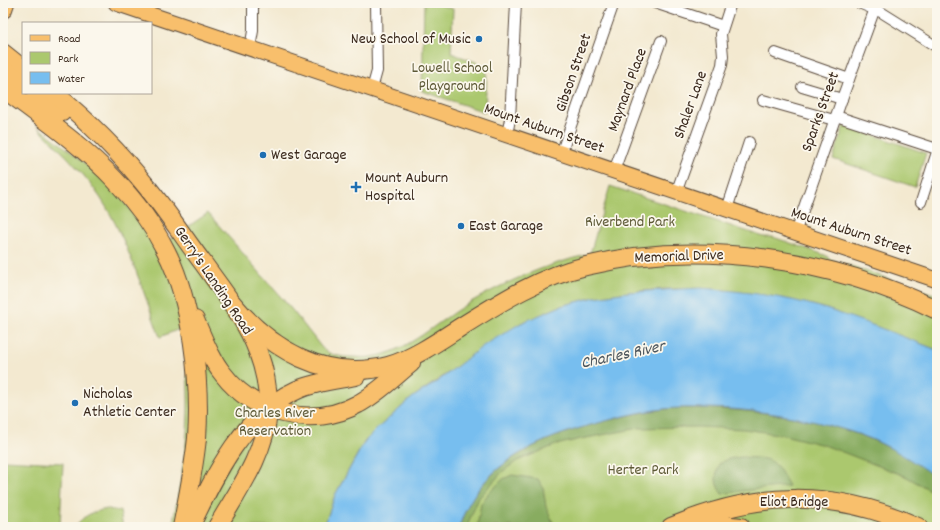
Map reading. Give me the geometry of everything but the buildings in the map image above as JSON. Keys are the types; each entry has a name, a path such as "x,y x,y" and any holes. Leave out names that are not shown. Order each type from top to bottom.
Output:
{"highway":[{"path":"3,9 5,3"},
{"path":"8,60 22,82"},
{"name":"Gerry's Landing Road","path":"3,88 83,150 121,187 163,244 170,260 180,286 198,378 198,422 194,459 182,527"},
{"path":"37,94 88,132 128,165"},
{"name":"Gerry's Landing Road","path":"55,94 92,127 152,193 231,302 247,328 258,352 265,377 268,408 265,433 257,455 218,527"},
{"name":"Memorial Drive","path":"434,345 504,301 544,280 571,270 598,263 650,256 722,255 757,258 805,265 862,280 912,298 937,310"},
{"path":"180,286 213,359 223,375 243,395 255,402 268,408 291,414 308,416 326,415 345,410 364,401 434,345"},
{"path":"231,302 245,318 266,337 288,352 306,361 347,370 389,366"},
{"path":"190,527 207,491 228,456 248,430 268,408 283,397 303,388 359,375 389,366 434,345"},
{"name":"Eliot Bridge","path":"671,527 703,514 730,506 757,501 794,499 821,500 862,507 918,527"},
{"path":"708,527 721,525 741,527"}],"main road":[{"name":"Mount Auburn Street","path":"117,3 937,280"}],"street":[{"path":"250,48 253,36 253,3"},
{"path":"372,89 376,71 376,3"},
{"path":"507,135 510,119 516,3"},
{"name":"Gibson Street","path":"562,154 614,3"},
{"path":"655,3 723,26"},
{"name":"Shaler Lane","path":"676,193 722,65 723,56 721,34 732,3"},
{"path":"859,3 876,6 937,48"},
{"name":"Sparks Street","path":"795,232 876,6"},
{"name":"Maynard Place","path":"614,172 661,41"},
{"path":"775,54 849,79"},
{"path":"802,87 842,99"},
{"path":"763,100 835,118 937,149"},
{"path":"727,209 749,142"},
{"path":"920,202 937,152"}],"green space":[{"name":"Lowell School Playground","path":"424,3 435,3 453,9 451,53 487,66 485,112 422,91"},
{"name":"Charles River Reservation","path":"35,125 113,186 158,247 208,213 293,311 322,348 336,356 369,357 385,354 398,349 422,335 457,310 498,287 543,268 590,254 610,186 764,237 773,237 825,255 830,259 937,295 937,350 824,308 799,302 716,289 665,289 628,292 595,297 561,306 521,323 413,397 365,441 335,495 324,527 172,527 186,443 188,414 188,385 182,328 160,337 132,261 106,206 81,173"},
{"path":"844,125 926,153 915,187 833,159"},
{"path":"676,408 705,408 764,413 822,423 851,432 878,442 904,455 921,466 937,478 937,494 905,476 824,445 784,435 744,429 698,427 639,428 556,445 517,461 502,472 479,498 467,527 459,527 468,505 481,487 496,471 514,457 534,446 576,429 598,423 647,412"},
{"name":"Herter Park","path":"723,409 937,478 937,527 459,527 477,490 535,445"},
{"path":"741,457 760,458 771,461 779,470 789,486 722,494 716,480 719,464 728,459"},
{"path":"3,460 63,463 60,527 3,527"},
{"path":"512,475 538,479 543,487 546,507 555,527 477,527 481,504 488,494 503,479"},
{"path":"107,509 120,511 123,527 74,527 89,515 97,511"}],"water":[{"name":"Charles River","path":"700,288 793,300 866,323 937,350 937,478 891,449 861,435 839,428 793,417 747,410 677,408 648,411 580,428 536,445 497,469 481,485 468,504 459,527 324,527 335,495 365,441 413,397 438,381 483,346 521,323 561,306 595,297 628,292"}],"place":[{"name":"New School of Music","path":"479,39"},
{"name":"West Garage","path":"263,155"},
{"name":"Mount Auburn Hospital","path":"356,187"},
{"name":"East Garage","path":"461,226"},
{"name":"Nicholas Athletic Center","path":"75,403"}],"park label":[{"name":"Riverbend Park","path":"630,222"}]}
